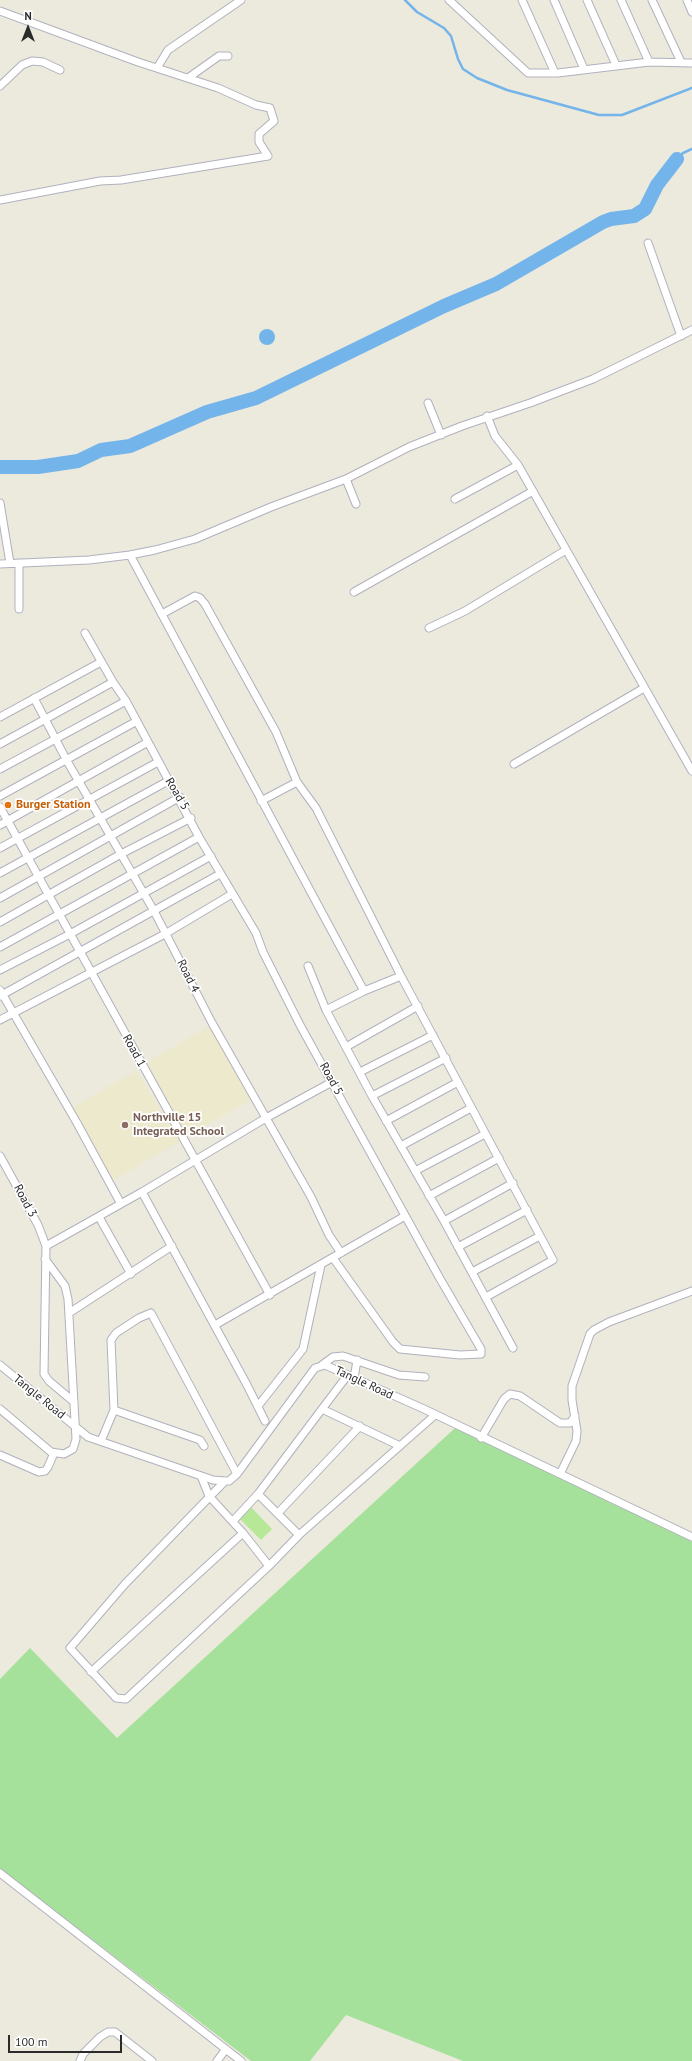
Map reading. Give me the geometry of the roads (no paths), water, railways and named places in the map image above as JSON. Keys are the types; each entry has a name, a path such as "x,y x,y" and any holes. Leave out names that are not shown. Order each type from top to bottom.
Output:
{"street":[{"path":"158,68 168,50 241,0"},
{"path":"448,0 528,73 556,73 649,62 692,63"},
{"path":"522,0 556,73"},
{"path":"554,0 584,69"},
{"path":"587,0 616,65"},
{"path":"621,0 649,62"},
{"path":"652,0 681,62"},
{"path":"687,0 692,12"},
{"path":"0,12 218,88 256,105 270,108 274,121 260,134 259,142 268,156 121,180 100,181 0,200"},
{"path":"188,78 219,56 228,56"},
{"path":"0,86 22,65 32,61 43,62 60,70"},
{"path":"648,243 681,336"},
{"path":"0,564 89,560 130,555 195,539 271,507 346,479 409,447 487,416 530,403 593,379 692,330"},
{"path":"428,403 441,435"},
{"path":"487,416 495,436 518,465 692,771"},
{"path":"455,499 518,465"},
{"path":"346,479 356,504"},
{"path":"354,592 533,492"},
{"path":"0,503 10,564"},
{"path":"429,628 465,612 566,550"},
{"path":"130,555 261,801 273,818 364,991"},
{"path":"19,563 19,609"},
{"path":"162,614 195,596 200,598 276,732 297,782 316,808 471,1108 513,1183 553,1260 486,1297"},
{"name":"Road 5","path":"86,633 101,662 126,700 168,781 180,797 199,837 256,933 262,952 280,987 405,1216 481,1348 480,1355 460,1355 400,1348 387,1334 333,1258"},
{"path":"0,717 101,662"},
{"path":"0,744 113,682"},
{"path":"514,764 644,688"},
{"name":"Road 4","path":"34,698 67,761 80,780 154,911 165,934 266,1118 311,1197 329,1236 342,1253"},
{"path":"0,769 126,700"},
{"path":"0,796 67,761 137,721"},
{"path":"0,825 148,742"},
{"path":"0,848 158,762"},
{"path":"0,873 30,858 101,817 168,781"},
{"path":"261,801 297,782"},
{"path":"0,898 180,797"},
{"name":"Road 1","path":"0,807 17,839 30,858 194,1160 270,1294"},
{"path":"0,922 121,854 190,818"},
{"path":"0,947 199,837"},
{"path":"0,970 70,934 211,856"},
{"path":"120,1204 77,1123 1,994 220,874"},
{"path":"0,1020 90,971 165,934 232,894"},
{"path":"308,966 326,1010 372,1096 444,1221 513,1348"},
{"path":"326,1010 364,991 402,976"},
{"path":"346,1047 418,1006"},
{"path":"360,1072 433,1035"},
{"path":"372,1096 446,1058"},
{"path":"74,1402 48,1381 43,1371 46,1246 142,1192 266,1118 332,1082"},
{"path":"386,1121 458,1082"},
{"path":"401,1146 471,1108"},
{"path":"415,1171 485,1134"},
{"name":"Road 3","path":"0,1156 38,1225 46,1246"},
{"path":"429,1196 499,1158"},
{"path":"444,1221 513,1183"},
{"path":"142,1192 215,1325 265,1421"},
{"path":"458,1247 527,1210"},
{"path":"215,1325 405,1216"},
{"path":"99,1217 131,1274"},
{"path":"472,1272 540,1236"},
{"path":"69,1314 172,1246"},
{"path":"0,1409 46,1449 54,1453 64,1454 73,1449 76,1439 74,1427 68,1299 65,1286 45,1259"},
{"path":"258,1406 302,1349 321,1265"},
{"path":"560,1474 576,1441 577,1431 572,1400 572,1386 592,1332 609,1322 692,1290"},
{"path":"101,1441 114,1410 111,1340 116,1334 139,1318 152,1313 237,1474"},
{"path":"322,1365 338,1356 357,1360 399,1375 425,1377"},
{"path":"233,1521 258,1494 322,1409 350,1378 357,1360"},
{"name":"Tangle Road","path":"0,1365 83,1434 201,1476 225,1482 230,1481 237,1474 315,1368 322,1365 328,1366 350,1378 435,1415 692,1537"},
{"path":"481,1438 506,1397 510,1394 520,1396 560,1423 570,1422 575,1416"},
{"path":"322,1409 400,1446"},
{"path":"114,1410 200,1440 204,1446"},
{"path":"225,1482 209,1496 125,1584 70,1648 71,1651 116,1698 126,1699 269,1566 298,1535 435,1415"},
{"path":"278,1513 360,1426"},
{"path":"0,1455 39,1472 45,1470 54,1453"},
{"path":"201,1476 209,1496 233,1521 269,1566"},
{"path":"258,1494 298,1535"},
{"path":"91,1672 243,1533"},
{"path":"0,1873 241,2061"},
{"path":"80,2061 83,2054 108,2032 115,2032 152,2061"},
{"path":"217,2061 226,2049"}],"water":[{"path":"267,329 274,334 275,337 270,344 267,345 260,340 259,337 264,330"}],"waterway":[{"path":"405,0 417,12 444,28 451,36 458,59 463,69 477,78 507,90 599,115 622,115 692,88"},
{"path":"677,159 683,153 692,149"},
{"path":"0,467 38,467 78,461 101,450 130,446 207,412 256,398 444,306 496,284 603,222 611,219 634,216 645,209 657,185 677,159"}],"place":[{"name":"Burger Station","path":"8,805"},
{"name":"Northville 15 Integrated School","path":"125,1125"}]}
